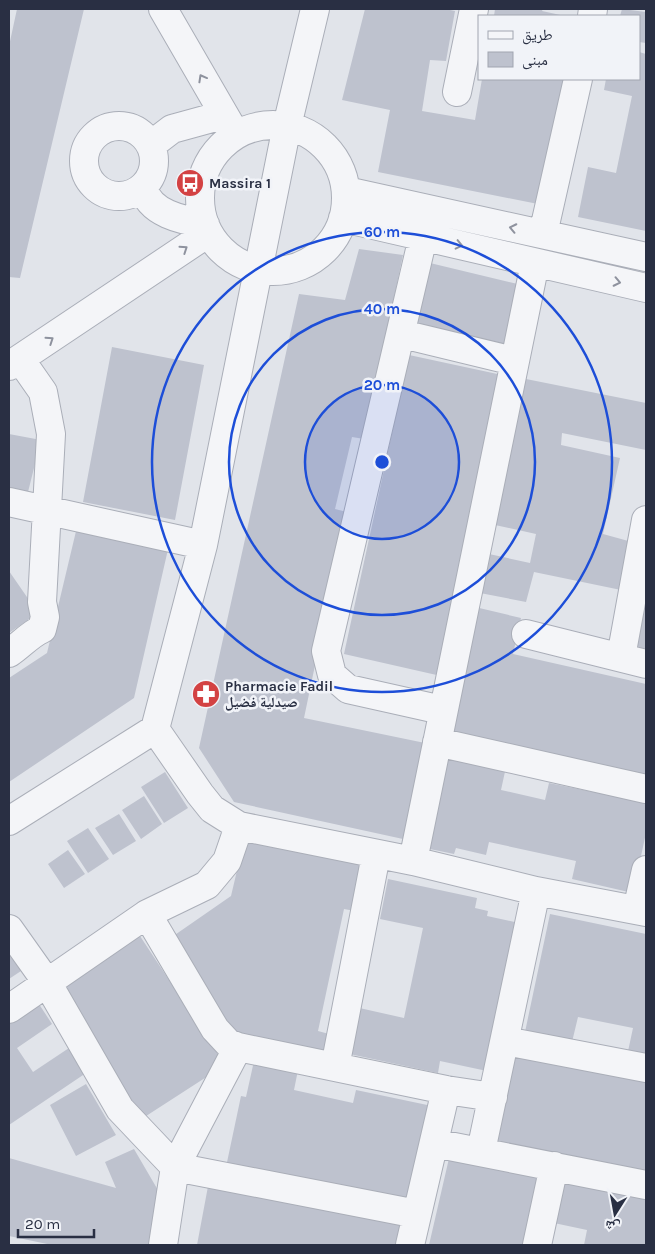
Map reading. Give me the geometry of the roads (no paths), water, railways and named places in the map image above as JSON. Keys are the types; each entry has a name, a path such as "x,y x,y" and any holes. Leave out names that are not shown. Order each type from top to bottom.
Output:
{"street":[{"path":"163,9 229,125"},
{"path":"9,821 155,729 203,545 260,270 287,126 315,9"},
{"path":"457,92 474,9"},
{"path":"543,234 578,80"},
{"path":"151,145 172,129 229,125 265,125 287,126 305,132 326,149 341,172 346,191 344,218 336,235 324,250 310,261 292,268 276,271 260,270 240,263 222,251 207,228 201,212 200,190 206,168 218,149 229,125"},
{"path":"110,126 134,129 144,135 151,145 155,159 152,174 143,187 134,194 110,196 100,191 91,183 85,172 83,161 85,149 91,139 100,131 110,126"},
{"path":"143,187 144,193 164,212 175,218 207,228"},
{"path":"346,191 646,257"},
{"path":"344,218 646,288"},
{"path":"9,653 29,639 33,633 42,629 45,617 42,602 45,509 51,434 48,409 43,392 14,362 207,228"},
{"path":"423,237 402,334 326,651 332,675 348,689 442,710"},
{"path":"413,861 442,710 535,263"},
{"path":"402,334 514,361"},
{"path":"9,502 203,545"},
{"path":"526,634 634,660 646,520"},
{"path":"155,729 206,802 239,826 413,861 536,890 642,911 646,870"},
{"path":"437,742 646,789"},
{"path":"9,1009 48,984 147,914 207,885 227,861 239,826"},
{"path":"334,1067 376,855"},
{"path":"481,1151 536,890"},
{"path":"147,914 215,1029 228,1042 238,1047 334,1067 446,1090 493,1097"},
{"path":"9,929 48,984 120,1109 175,1167 417,1214"},
{"path":"505,1041 646,1068"},
{"path":"163,1245 175,1167 238,1047"},
{"path":"410,1245 446,1090"},
{"path":"434,1143 646,1185"},
{"path":"537,1245 554,1166"}],"place":[{"name":"Massira 1","path":"190,183"},
{"name":"Pharmacie Fadil صيدلية فضيل","path":"206,694"}]}
